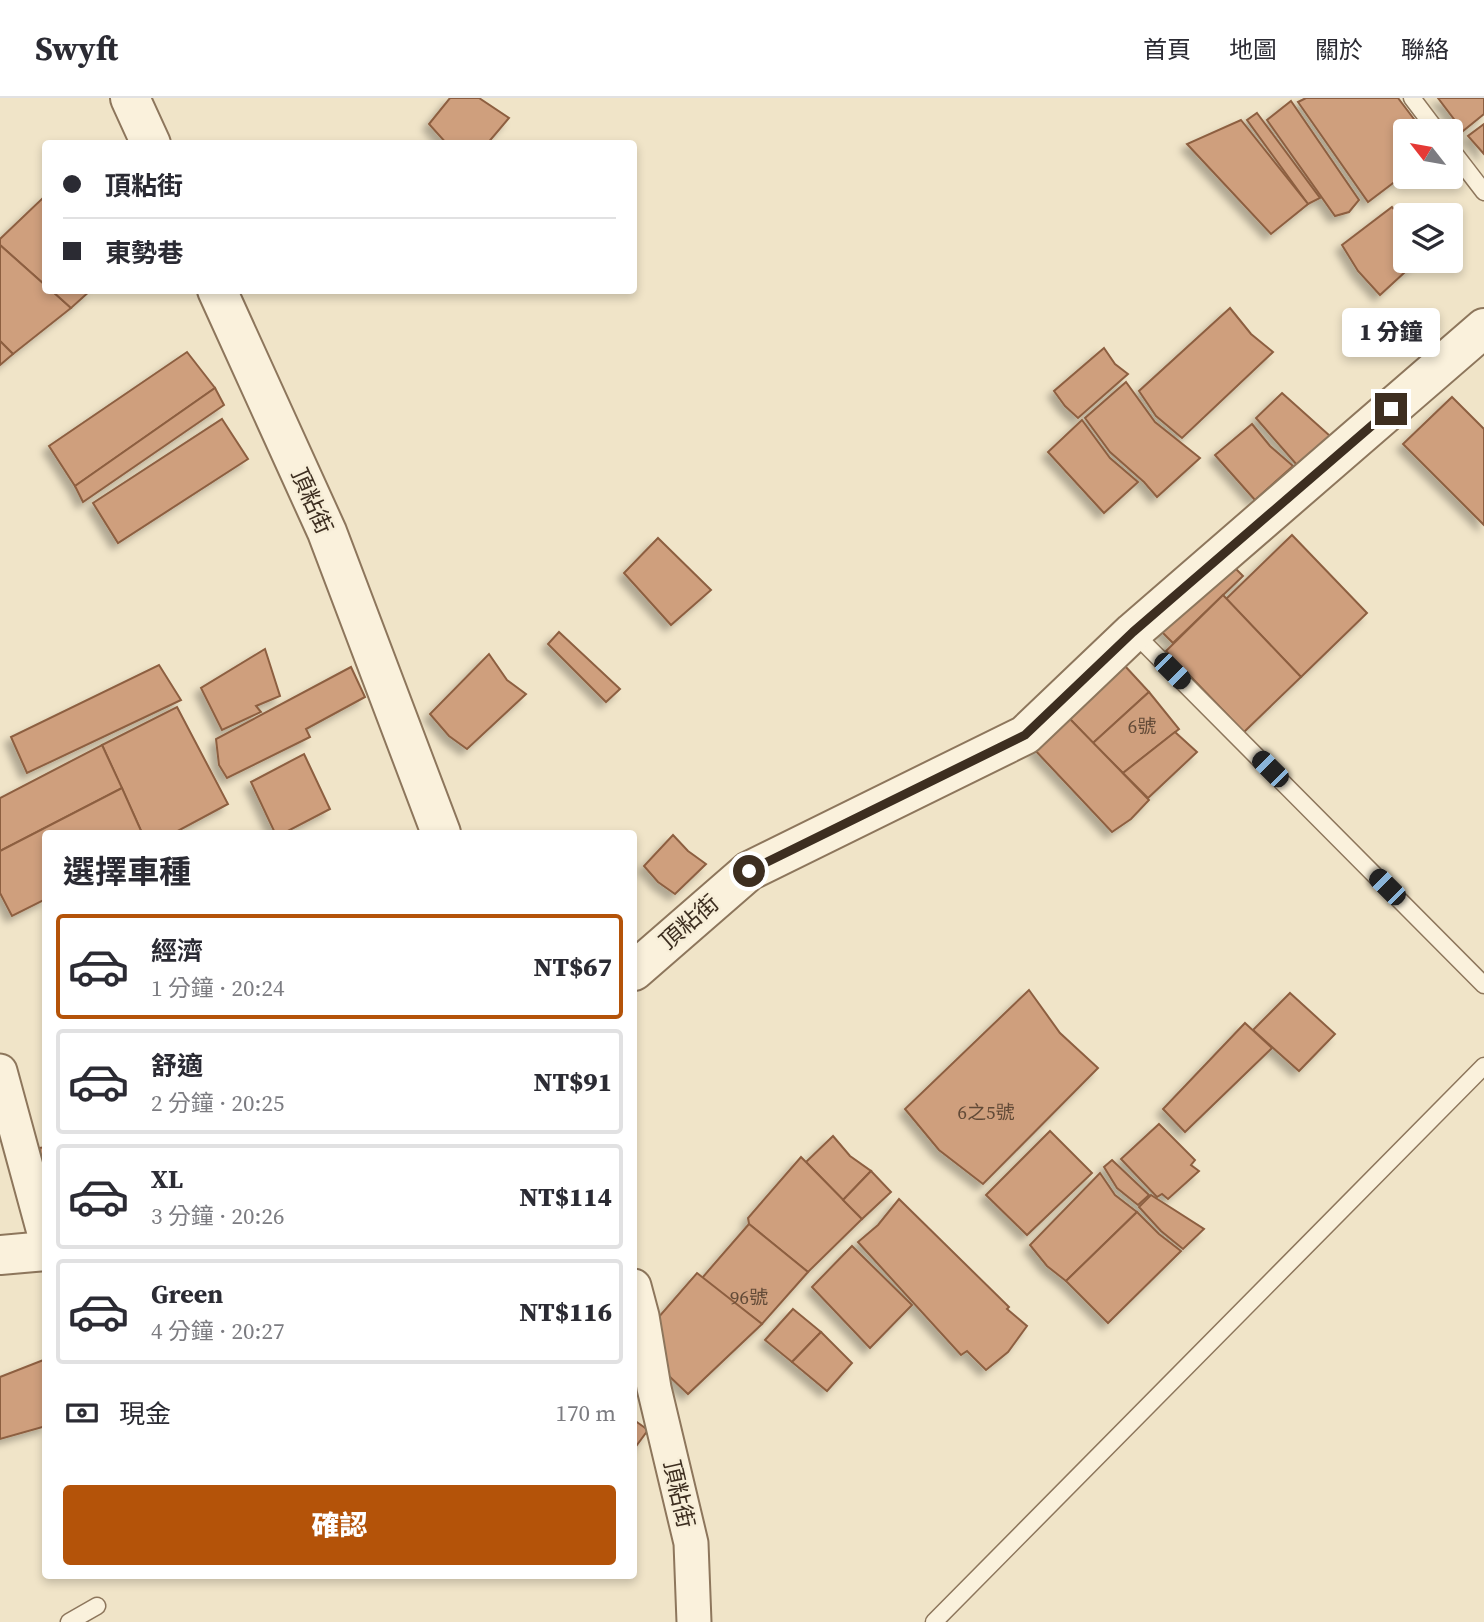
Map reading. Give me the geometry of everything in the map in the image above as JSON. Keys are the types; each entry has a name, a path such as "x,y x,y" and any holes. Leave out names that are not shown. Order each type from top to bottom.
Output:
{"street":[{"path":"130,98 148,140"},
{"name":"頂粘街","path":"219,294 327,532 440,830"},
{"name":"頂粘街","path":"637,968 749,871 1025,735 1133,632 1484,328"},
{"path":"0,1071 42,1225"},
{"path":"0,1255 42,1251"},
{"name":"頂粘街","path":"637,1297 654,1388 691,1543 694,1622"}],"lane":[{"path":"1412,98 1428,119"},
{"path":"1463,165 1484,192"},
{"path":"1133,632 1484,985"},
{"path":"934,1622 1484,1066"},
{"path":"69,1622 97,1606"}],"building":[{"path":"450,98 479,98 509,118 490,140 443,140 429,124"},
{"path":"1306,98 1398,98 1414,119 1393,119 1393,183 1368,202 1298,102"},
{"path":"1438,98 1484,98 1484,114 1463,131 1463,119 1454,119"},
{"path":"1291,101 1359,200 1349,212 1335,216 1267,120"},
{"path":"1257,113 1320,198 1308,204 1247,120"},
{"path":"1241,120 1308,204 1271,234 1187,144"},
{"path":"1484,124 1484,154 1468,136"},
{"path":"42,199 42,282 0,245 0,239"},
{"path":"1392,207 1393,273 1404,273 1380,295 1358,271 1342,245"},
{"path":"0,245 42,282 42,294 55,294 71,308 13,354 0,341"},
{"path":"55,294 87,294 71,308"},
{"path":"1230,308 1251,334 1273,352 1182,438 1156,416 1139,391"},
{"path":"0,341 13,354 0,365"},
{"path":"1104,348 1115,364 1128,374 1078,418 1054,391"},
{"path":"187,352 215,388 75,486 49,446"},
{"path":"1126,382 1155,422 1200,458 1157,497 1110,452 1085,418"},
{"path":"215,388 224,405 83,502 75,486"},
{"path":"1282,393 1330,436 1297,465 1256,418"},
{"path":"1452,397 1484,429 1484,525 1403,444"},
{"path":"222,419 248,459 118,543 93,503"},
{"path":"1082,420 1110,458 1138,482 1104,513 1048,452"},
{"path":"1252,424 1270,446 1293,466 1255,500 1215,455"},
{"path":"1292,535 1367,613 1301,677 1226,599"},
{"path":"658,538 711,590 671,625 624,573"},
{"path":"1230,563 1243,576 1173,643 1160,630"},
{"path":"1223,595 1301,677 1244,732 1166,651"},
{"path":"559,632 620,689 606,702 548,644"},
{"path":"265,649 280,696 256,706 261,712 222,730 201,688"},
{"path":"489,654 507,680 526,694 467,749 449,736 430,714"},
{"path":"159,665 181,700 27,773 11,737"},
{"path":"1125,666 1149,692 1093,743 1068,717"},
{"path":"351,667 365,697 306,729 310,737 227,778 219,765 216,739"},
{"path":"1149,692 1179,729 1123,773 1093,743"},
{"path":"177,707 228,804 180,830 141,830 102,745"},
{"path":"1068,717 1149,800 1131,819 1112,832 1033,748"},
{"path":"1175,732 1197,752 1148,798 1123,773"},
{"path":"102,745 122,788 0,851 0,798"},
{"path":"304,754 330,809 290,830 274,830 251,782"},
{"path":"122,788 141,830 42,830 42,901 12,916 0,893 0,851"},
{"path":"673,835 688,851 706,864 675,894 658,882 644,866"},
{"path":"1029,990 1060,1033 1098,1068 983,1184 939,1150 905,1109"},
{"path":"1290,993 1335,1034 1299,1071 1253,1030"},
{"path":"1245,1023 1272,1048 1185,1132 1163,1109"},
{"path":"1159,1124 1195,1160 1191,1165 1199,1171 1168,1199 1162,1194 1157,1197 1121,1159"},
{"path":"1050,1131 1092,1173 1027,1235 986,1195"},
{"path":"833,1136 850,1156 871,1171 843,1200 806,1162"},
{"path":"801,1157 862,1219 808,1272 749,1224 748,1218"},
{"path":"1112,1160 1149,1195 1138,1205 1117,1188 1104,1167"},
{"path":"871,1171 891,1192 862,1219 843,1200"},
{"path":"1100,1173 1115,1195 1137,1212 1066,1281 1047,1266 1030,1245"},
{"path":"1151,1195 1204,1229 1183,1249 1161,1231 1139,1207"},
{"path":"899,1199 1027,1326 1008,1352 986,1370 967,1351 961,1355 858,1242 878,1225"},
{"path":"1137,1212 1181,1251 1108,1323 1066,1281"},
{"path":"749,1224 808,1272 762,1324 702,1278"},
{"path":"852,1246 912,1305 870,1348 812,1287"},
{"path":"697,1273 762,1324 688,1394 669,1376 657,1319"},
{"path":"793,1309 821,1332 792,1362 765,1340"},
{"path":"821,1332 852,1363 827,1391 792,1362"},
{"path":"42,1361 42,1427 0,1439 0,1377"},
{"path":"637,1422 648,1430 637,1445"}],"route":[{"path":"749,871 1025,735 1133,632 1391,409"}]}
